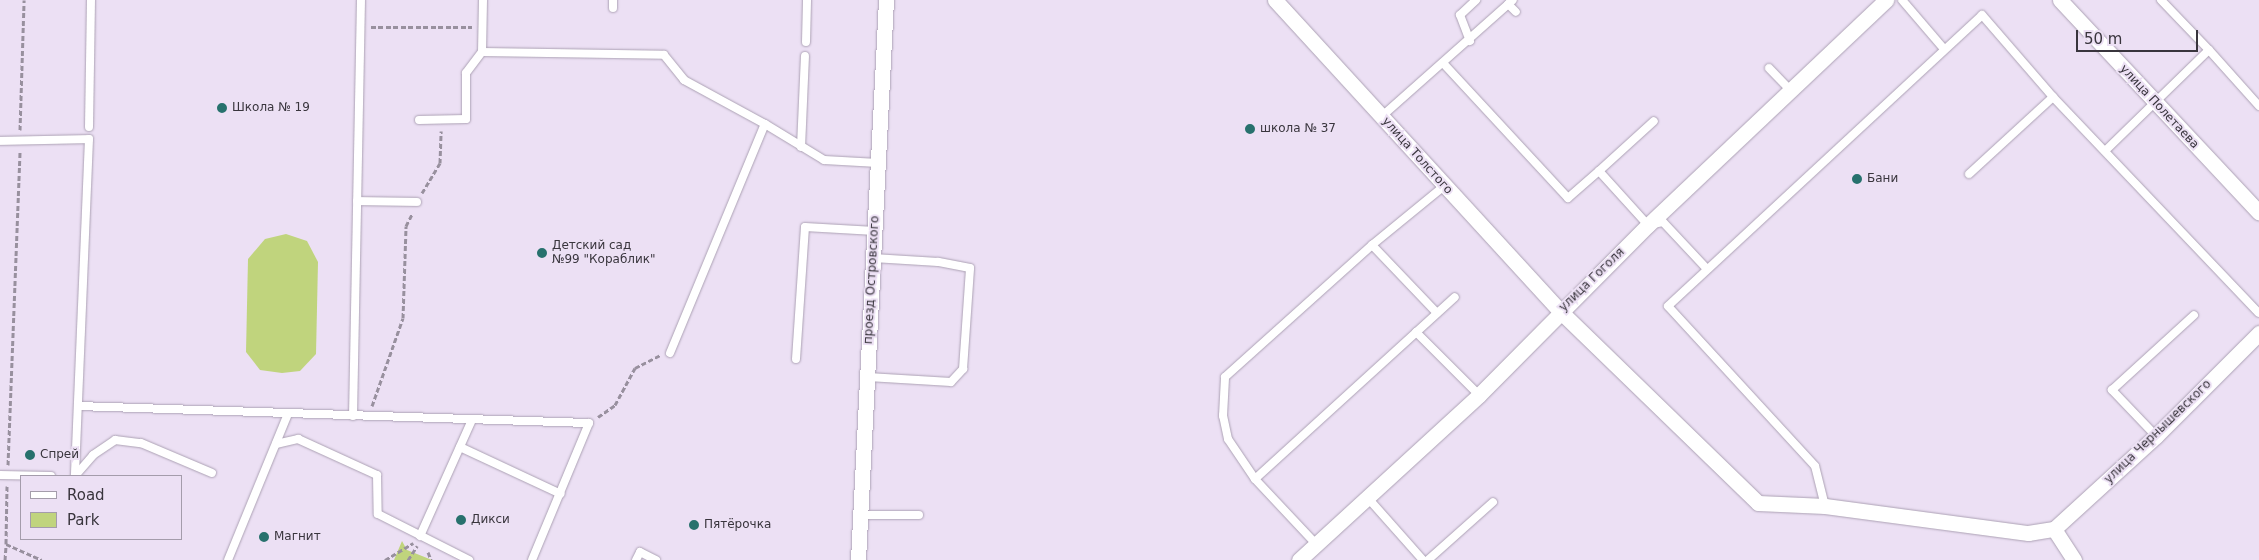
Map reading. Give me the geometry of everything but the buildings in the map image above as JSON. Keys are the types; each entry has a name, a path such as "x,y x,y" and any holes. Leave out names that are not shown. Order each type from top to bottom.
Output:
{"street":[{"name":"проезд Островского","path":"858,560 886,0"},
{"name":"улица Толстого","path":"1276,0 1560,311 1758,503 1825,506 2028,533 2054,529"},
{"name":"улица Гоголя","path":"1299,560 1479,395 1560,311 1648,225 1886,0"},
{"name":"улица Полетаева","path":"2060,0 2259,213"},
{"name":"улица Чернышевского","path":"2054,529 2156,436 2259,333"},
{"path":"2054,529 2074,560"}],"lane":[{"path":"88,127 91,0"},
{"path":"353,416 361,0"},
{"path":"419,120 466,119 466,74 482,52 483,0"},
{"path":"806,42 807,0"},
{"path":"1470,41 1460,15 1476,0"},
{"path":"1902,0 1944,49"},
{"path":"2161,0 2259,106"},
{"path":"1381,117 1470,41 1511,2 1516,12"},
{"path":"1825,506 1815,466 1668,306 1706,268 1982,15 2053,97 2259,313"},
{"path":"2105,150 2209,50"},
{"path":"482,52 664,55 684,80 765,124 824,160 878,163"},
{"path":"801,147 805,56"},
{"path":"1443,63 1568,198 1654,121"},
{"path":"1769,68 1790,90"},
{"path":"1969,174 2053,97"},
{"path":"670,353 765,124"},
{"path":"0,140 88,138 75,475"},
{"path":"1599,171 1648,225 1663,222 1706,268"},
{"path":"1316,544 1255,479 1228,439 1223,416 1225,377 1372,245 1444,186"},
{"path":"357,201 417,202"},
{"path":"796,359 805,227 875,231"},
{"path":"1372,245 1437,313"},
{"path":"868,377 951,382 963,369 970,268 938,262 873,258"},
{"path":"1255,479 1455,296"},
{"path":"2156,436 2112,390 2194,315"},
{"path":"1416,332 1479,395"},
{"path":"78,406 589,423 532,560"},
{"path":"228,560 288,414"},
{"path":"421,537 472,420"},
{"path":"276,444 298,439 377,475 378,514 469,560"},
{"path":"76,475 94,455 115,440 141,443 212,473"},
{"path":"460,447 560,494"},
{"path":"4,475 20,475"},
{"path":"1366,497 1423,560"},
{"path":"1428,560 1492,502"},
{"path":"860,515 919,515"},
{"path":"636,560 640,552 656,560"}],"path":[{"path":"5,560 4,475 20,140 24,0"},
{"path":"360,27 482,28"},
{"path":"368,416 403,318 406,226 417,202 440,162 441,120"},
{"path":"589,423 615,405 635,368 655,356 670,353"},
{"path":"385,560 421,537"},
{"path":"408,560 421,537"},
{"path":"6,544 42,560"}],"green space":[{"path":"286,234 307,241 318,262 316,354 300,371 282,373 260,370 246,352 248,259 265,239"},
{"path":"402,541 407,550 432,560 394,560"}],"place":[{"name":"Школа № 19","path":"222,108"},
{"name":"школа № 37","path":"1250,129"},
{"name":"Бани","path":"1857,179"},
{"name":"Детский сад №99 \"Кораблик\"","path":"542,253"},
{"name":"Спрей","path":"30,455"},
{"name":"Дикси","path":"461,520"},
{"name":"Пятёрочка","path":"694,525"},
{"name":"Магнит","path":"264,537"}]}
